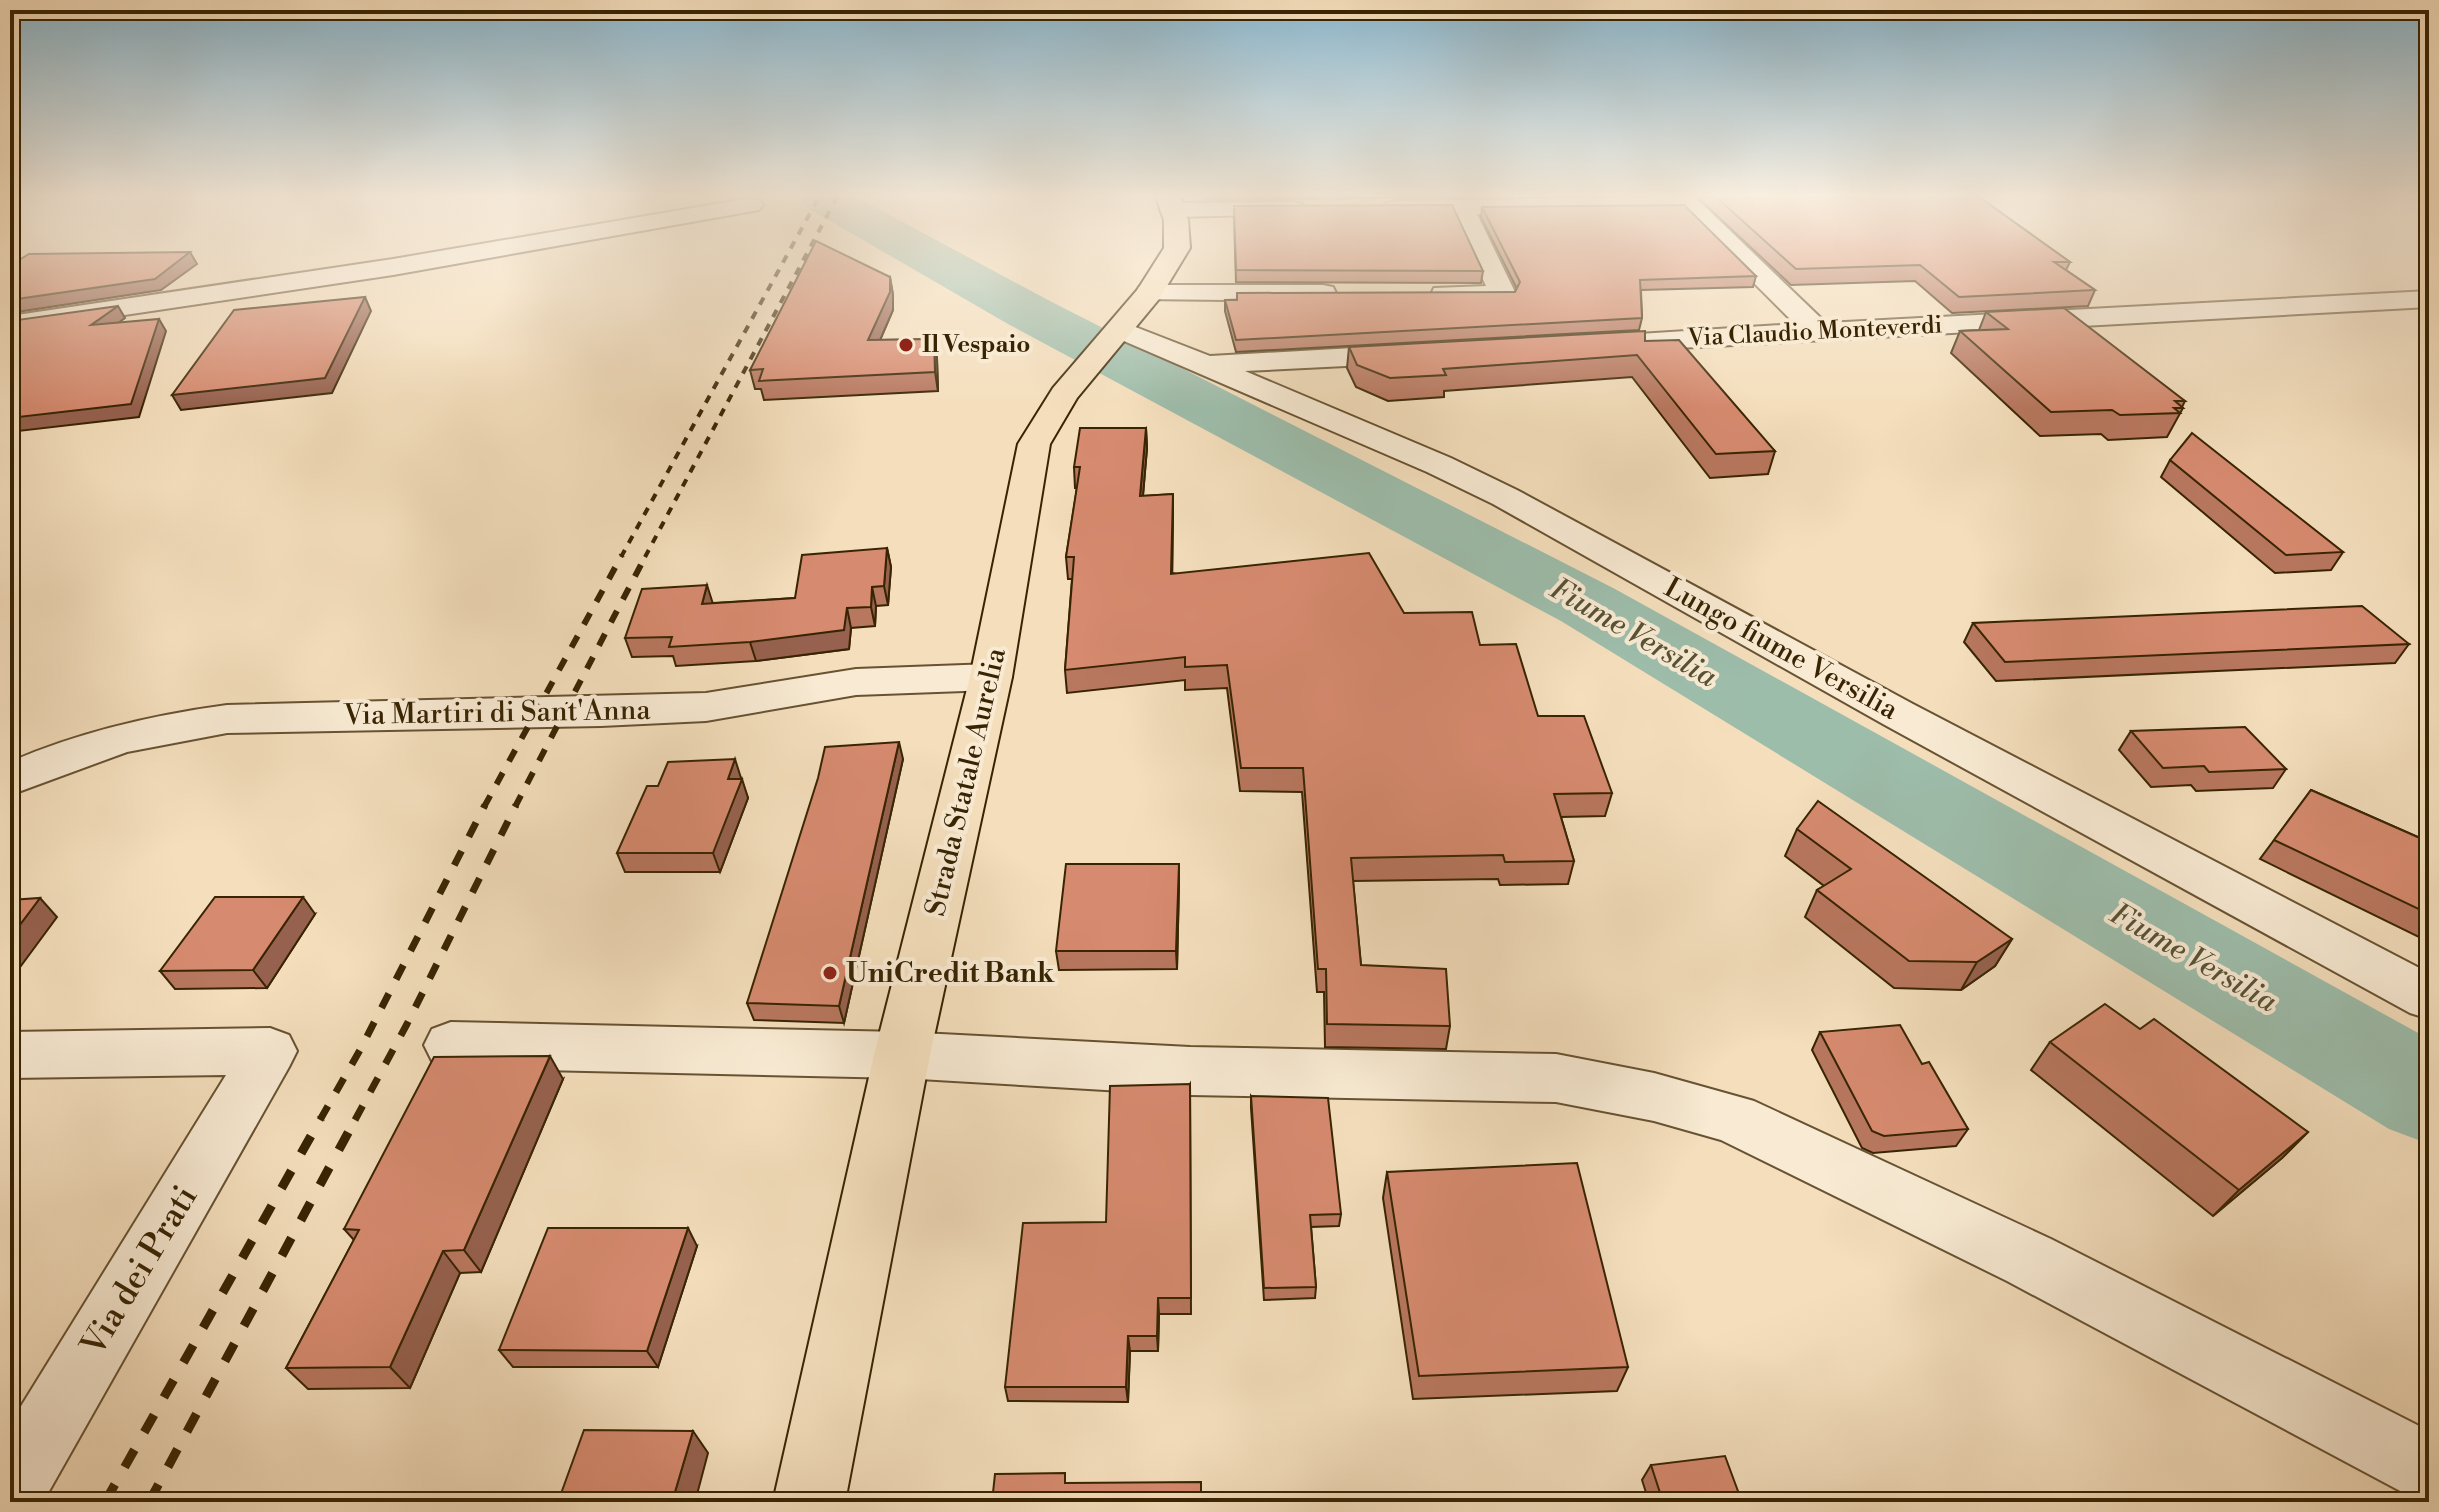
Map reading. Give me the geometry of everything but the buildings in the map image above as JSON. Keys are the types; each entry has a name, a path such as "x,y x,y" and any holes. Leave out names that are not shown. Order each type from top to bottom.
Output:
{"main road":[{"name":"Strada Statale Aurelia","path":"809,1502 902,1055 991,677 1034,444 1064,394 1149,293 1165,268"}],"street":[{"path":"10,324 389,268"},
{"path":"1411,294 1503,294 1490,268"},
{"path":"1753,268 1820,333"},
{"path":"1149,293 1349,294"},
{"name":"Via Claudio Monteverdi","path":"1559,346 2429,299"},
{"name":"Lungo fiume Versilia","path":"1117,333 1439,465 1505,497 1912,722 2429,998"},
{"path":"1200,365 1434,352"},
{"name":"Via Martiri di Sant'Anna","path":"10,780 75,753 130,735 174,725 227,719 706,707 856,682 991,677"},
{"path":"451,1045 902,1055 1190,1071 1556,1078 1654,1097 1734,1119 1762,1132 2029,1260 2429,1468"},
{"name":"Via dei Prati","path":"10,1055 270,1051 10,1490"}],"waterway":[{"name":"Fiume Versilia","path":"948,268 1588,605 2429,1095"}],"railway":[{"path":"621,557 780,268"},
{"path":"645,557 799,268"},
{"path":"484,807 622,555"},
{"path":"515,807 646,555"},
{"path":"320,1120 360,1050 485,805"},
{"path":"355,1120 407,1024 515,807"},
{"path":"105,1502 321,1118"},
{"path":"149,1502 356,1118"}],"place":[{"name":"Il Vespaio","path":"906,345"},
{"name":"UniCredit Bank","path":"830,973"}]}
